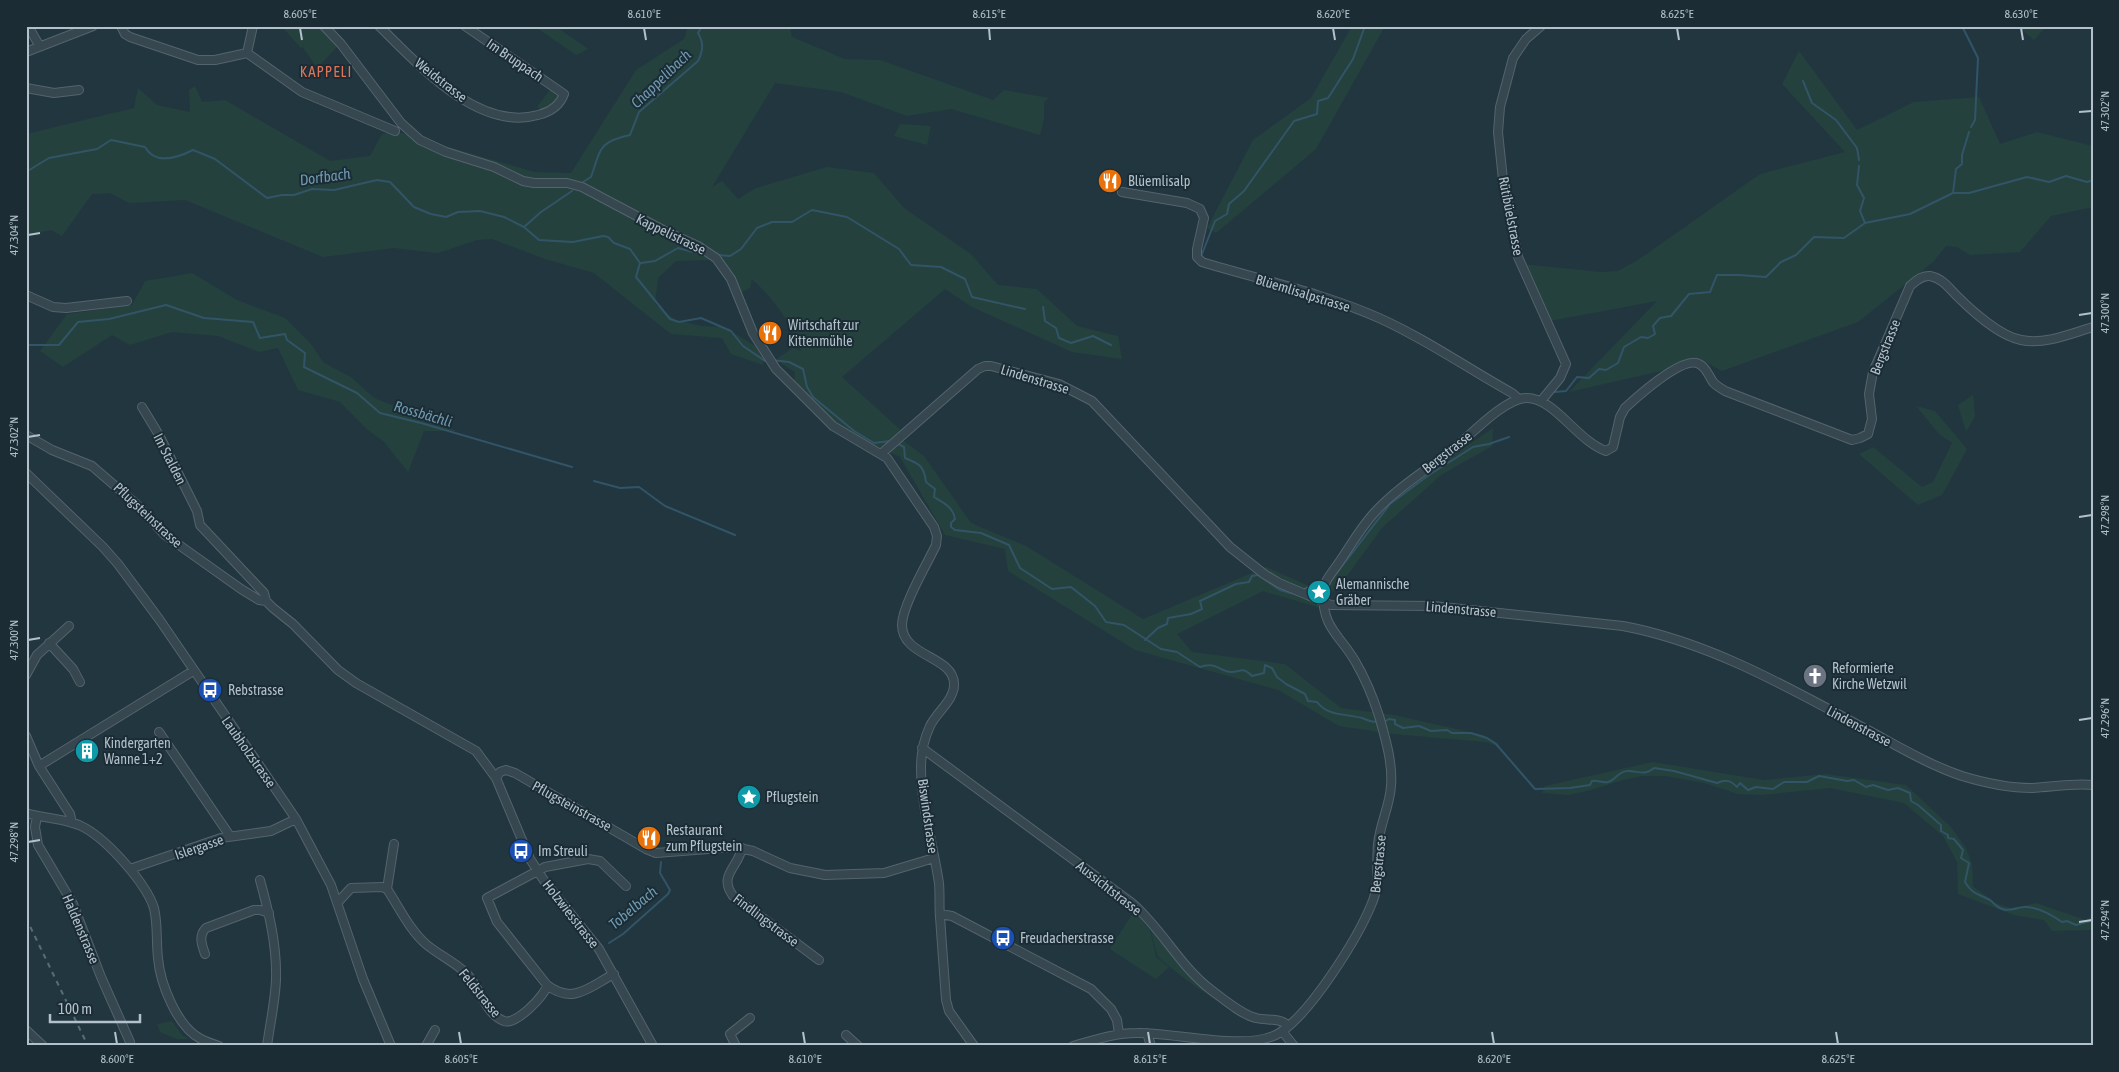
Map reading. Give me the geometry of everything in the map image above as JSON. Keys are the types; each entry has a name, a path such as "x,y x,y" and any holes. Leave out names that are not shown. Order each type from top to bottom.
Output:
{"street":[{"path":"28,26 39,45"},
{"path":"26,52 39,45 93,26"},
{"path":"121,26 125,34 130,37 198,60 215,60 247,52"},
{"path":"247,52 253,26"},
{"name":"Kappelistrasse","path":"324,26 341,44 409,133 430,146 494,167 524,181 534,183 567,183 582,187 633,215 709,252 723,265 753,333 773,365 833,426 882,454"},
{"name":"Weidstrasse","path":"379,26 442,85 462,100 484,110 512,116 533,116 549,111 562,99 564,94"},
{"name":"Im Bruppach","path":"465,26 564,94"},
{"name":"Rütibüelstrasse","path":"1541,26 1526,38 1513,58 1500,107 1498,132 1503,180 1518,257 1565,358 1565,369 1541,401"},
{"path":"247,52 302,92 395,131"},
{"path":"26,88 54,93 78,90"},
{"name":"Blüemlisalpstrasse","path":"1122,192 1187,203 1200,209 1204,218 1197,257 1202,262 1319,296 1377,317 1412,334 1519,399"},
{"name":"Bergstrasse","path":"1541,401 1593,447 1606,451 1613,447 1620,417 1625,408 1676,369 1688,363 1697,362 1705,368 1714,383 1725,392 1852,440 1868,434 1872,419 1869,394 1873,372 1910,286 1920,278 1929,276 1945,282 1978,314 1998,329 2019,340 2032,342 2049,340 2093,328"},
{"path":"26,295 53,306 66,308 127,301"},
{"name":"Lindenstrasse","path":"882,454 978,369 985,366 1008,370 1059,384 1092,401 1230,547 1264,574 1279,583 1331,605 1433,606 1623,626 1649,631 1716,653 1815,702 1925,761 1962,776 2012,788 2075,784 2093,785"},
{"path":"1519,399 1541,401"},
{"name":"Bergstrasse","path":"1073,1046 1118,1034 1147,1033 1241,1041 1262,1040 1285,1029 1329,978 1373,902 1377,881 1378,842 1391,787 1391,770 1379,717 1365,679 1354,658 1326,620 1324,584 1375,512 1404,486 1453,450 1490,417 1519,399"},
{"name":"Im Stalden","path":"142,408 159,435 197,511"},
{"name":"Pflugsteinstrasse","path":"26,435 52,450 92,466 135,503 165,535 241,589 266,602 293,624 338,670 356,683 474,749 496,778 500,772 506,770 515,773 654,852 722,847 742,848 790,868 825,875 884,873 934,858"},
{"name":"Biswindstrasse","path":"882,454 893,465 934,527 937,536 936,545 905,610 902,625 904,636 911,645 945,666 952,674 954,683 951,696 930,726 922,748 923,795 939,885 947,1007 974,1046"},
{"name":"Laubholzstrasse","path":"26,474 103,547 118,564 159,620 296,819 322,866 338,902 363,979 390,1046"},
{"name":"Pflugsteinstrasse","path":"197,511 200,525 204,532 232,557 264,593 266,602"},
{"path":"1306,593 1324,584"},
{"path":"26,675 37,655 49,642 69,626"},
{"path":"49,642 73,670 80,682"},
{"path":"39,766 193,671"},
{"path":"159,732 230,836"},
{"path":"26,736 39,766 70,814 72,823"},
{"name":"Aussichtstrasse","path":"922,748 1132,903 1148,919 1183,964 1208,988 1252,1017 1270,1021 1278,1020 1285,1029"},
{"name":"Holzwiesstrasse","path":"496,778 526,853 538,872 598,949 614,974 653,1046"},
{"path":"26,813 72,823 97,836 130,869 147,892 153,907 157,922 158,959 163,983 174,1008 185,1027 200,1039 219,1046"},
{"name":"Haldenstrasse","path":"37,816 35,827 38,845 73,904 101,977 130,1042"},
{"name":"Islergasse","path":"130,869 221,838 271,831 296,819"},
{"path":"338,902 351,888 382,887 387,889 394,844"},
{"name":"Findlingstrasse","path":"742,848 739,860 728,876 728,890 733,896 818,960"},
{"path":"614,974 577,994 567,995 558,993 548,985 497,922 487,898 545,867 590,859 600,861 626,886"},
{"path":"260,880 269,913 276,954 276,982 266,1046"},
{"name":"Feldstrasse","path":"387,889 426,945 450,960 467,974 492,1011 502,1020 506,1022 512,1021 528,1009 546,991 548,985"},
{"path":"205,954 201,940 202,932 206,928 254,910 269,913"},
{"path":"940,914 952,916 1091,989 1111,1009 1116,1020 1118,1034"},
{"path":"736,1046 730,1034 750,1018"},
{"path":"1285,1029 1294,1046"},
{"path":"26,1030 43,1046"},
{"path":"426,1046 435,1030"},
{"path":"1147,1033 1151,1046"},
{"path":"846,1036 858,1046"}],"green space":[{"path":"281,26 321,26 339,45 317,68 303,47 301,48"},
{"path":"534,26 555,26 588,49 576,55"},
{"path":"688,26 790,26 792,37 845,59 880,60 993,100 1004,90 1049,98 1044,102 1044,118 1040,135 951,109 907,116 841,92 775,83 712,187 722,181 738,199 756,188 827,167 874,173 904,208 971,254 998,285 1037,289 1077,326 1118,336 1122,359 1072,352 972,307 945,289 842,377 905,434 899,439 924,456 971,523 1026,546 1143,619 1266,567 1318,590 1320,608 1263,591 1177,634 1192,652 1285,664 1341,708 1394,715 1483,735 1498,743 1499,747 1486,742 1393,734 1339,726 1278,690 1135,650 1008,571 1005,549 945,535 900,457 847,432 825,415 794,382 795,372 782,364 778,358 793,348 801,351 787,321 769,296 752,279 750,288 736,295 715,260 676,261 658,278 655,304 676,320 702,326 724,327 762,350 763,365 731,354 722,338 671,334 594,273 545,259 492,239 477,240 438,253 394,248 323,257 185,200 129,203 110,193 92,194 62,236 51,230 26,235 26,134 134,108 138,88 157,105 190,112 189,90 195,86 202,102 225,100 330,161 370,156 382,134 395,131 534,172 571,173 636,70 684,39"},
{"path":"1352,26 1385,26 1316,149 1216,233 1207,228 1253,140 1311,98"},
{"path":"2017,26 2047,26 2034,40"},
{"path":"1799,51 1857,130 1914,102 1979,97 2000,144 2037,132 2093,146 2093,207 2051,216 2020,252 1970,255 1957,247 1946,246 1933,262 1858,322 1722,371 1698,358 1674,368 1569,392 1657,301 1549,321 1521,264 1601,272 1618,271 1638,260 1760,174 1845,152 1782,84"},
{"path":"552,87 559,93 557,104 542,110 537,107"},
{"path":"900,124 931,126 927,145 894,136"},
{"path":"192,273 237,300 285,318 311,344 324,363 351,377 374,398 457,431 424,431 408,472 384,442 368,430 340,402 298,390 278,348 259,352 218,336 172,332 130,345 112,335 63,367 40,351 67,314 132,305 145,281"},
{"path":"1973,395 1975,416 1966,432 1958,405"},
{"path":"1916,406 1935,411 1967,449 1942,495 1918,505 1859,454 1873,447 1922,487 1933,482 1952,443 1939,434"},
{"path":"1493,428 1492,446 1441,475 1382,528 1338,588 1332,592 1325,582 1363,528 1399,492"},
{"path":"1653,762 1764,780 1825,774 1906,785 1951,827 1966,848 1972,864 1973,886 1995,903 2010,908 2036,903 2086,920 2093,916 2093,930 2052,931 2044,920 2014,915 1958,894 1957,862 1943,836 1904,803 1830,788 1762,795 1738,794 1704,783 1666,776 1643,776 1569,795 1542,793 1545,786"},
{"path":"1134,911 1150,930 1156,957 1169,967 1156,979 1110,949"},
{"path":"1149,923 1185,970 1253,1021 1219,1002 1163,961 1158,956"},
{"path":"172,1021 182,1035 189,1039 177,1039 160,1032 157,1024"}],"waterway":[{"name":"Chappelibach","path":"583,182 591,177 602,148 612,141 630,135 639,112 698,61 702,47 698,33 702,26"},
{"path":"1202,254 1215,221 1227,214 1229,204 1244,191 1294,121 1317,114 1318,101 1328,98 1353,59 1365,26"},
{"path":"1962,26 1978,58 1975,120 1971,127"},
{"path":"1803,81 1812,103 1836,120 1857,148 1859,160"},
{"path":"1953,193 1956,169 1962,164 1962,155 1969,132"},
{"name":"Dorfbach","path":"26,172 49,158 97,149 111,140 145,147 149,153 160,158 173,157 193,150 215,159 267,198 294,195 312,189 334,190 377,180 390,182 414,207 431,214 446,217 458,212 480,211 504,217 524,227 539,240 573,242 603,236 608,237 614,243 630,249 640,263 636,277 670,319 679,322 701,318 731,331 743,346 765,361 768,360"},
{"path":"1859,166 1857,185 1864,198 1860,211 1865,223"},
{"path":"1555,392 1566,391 1577,377 1589,378 1599,369 1606,370 1618,363 1624,347 1641,337 1648,338 1655,334 1653,326 1660,318 1671,316 1689,294 1710,292 1717,275 1766,277 1781,262 1796,255 1814,237 1844,238 1865,223 1910,214 1953,193 1969,193 2027,177 2049,182 2066,176 2087,182 2093,180"},
{"name":"Chappelibach","path":"524,227 541,212 572,191"},
{"path":"718,255 730,256 741,249 757,228 772,222 792,222 812,210 847,217 899,249 911,265 941,267 965,279 972,297 1025,309"},
{"path":"641,263 655,261 678,248 697,253"},
{"name":"Rossbächli","path":"26,345 59,345 78,322 109,319 166,305 204,318 253,322 260,338 285,334 287,340 305,353 304,367 357,393 380,413 572,467"},
{"path":"1043,307 1045,321 1056,328 1059,338 1071,343 1093,336 1111,345"},
{"path":"772,360 789,362 803,369 807,387 813,397 854,431 874,443 890,441"},
{"path":"1329,583 1390,504 1429,475 1473,447 1509,437"},
{"path":"898,444 904,447 905,458 920,466 924,472 926,482 935,489 934,497 952,511 955,519 951,523 951,527 955,530 981,533 1009,545 1020,568 1052,589 1071,587 1095,606 1106,622 1124,625 1161,649 1177,652 1200,667 1210,665 1227,672 1244,670 1252,676 1264,673 1265,665 1272,668 1277,677 1286,684 1305,694 1308,701 1317,702 1322,707 1337,714 1355,716 1377,722"},
{"path":"594,481 620,488 639,487 665,506 735,535"},
{"path":"1145,640 1158,628 1167,624 1168,618 1191,614 1202,609 1200,601 1236,584 1249,582 1252,576 1258,575 1280,590 1298,595"},
{"path":"1384,722 1389,719 1395,720 1395,724 1403,728 1419,726 1431,731 1447,730 1452,733 1471,733 1487,738 1496,744 1535,789 1570,788 1590,785 1592,781 1608,782 1625,771 1645,772 1654,768 1674,771 1717,783 1728,781 1737,787 1740,783 1748,790 1756,787 1773,789 1784,782 1807,782 1819,776 1847,781 1854,780 1866,787 1873,785 1888,790 1898,788 1910,793 1911,801 1941,825 1941,831 1948,835 1948,838 1954,839 1963,850 1961,858 1969,863 1965,882 1973,892 2005,910 2025,907 2035,908 2062,922 2067,921 2076,925 2093,920"},
{"name":"Tobelbach","path":"609,943 623,934 668,894 670,890 660,873 661,862"}],"railway":[{"path":"26,918 88,1046"}],"place":[{"name":"Blüemlisalp","path":"1110,181"},
{"name":"Wirtschaft zur Kittenmühle","path":"770,333"},
{"name":"Alemannische Gräber","path":"1319,592"},
{"name":"Reformierte Kirche Wetzwil","path":"1815,676"},
{"name":"Rebstrasse","path":"210,690"},
{"name":"Kindergarten Wanne 1+2","path":"87,751"},
{"name":"Pflugstein","path":"749,797"},
{"name":"Restaurant zum Pflugstein","path":"649,838"},
{"name":"Im Streuli","path":"521,851"},
{"name":"Freudacherstrasse","path":"1003,938"}],"district":[{"name":"KAPPELI","path":"326,72"}]}
